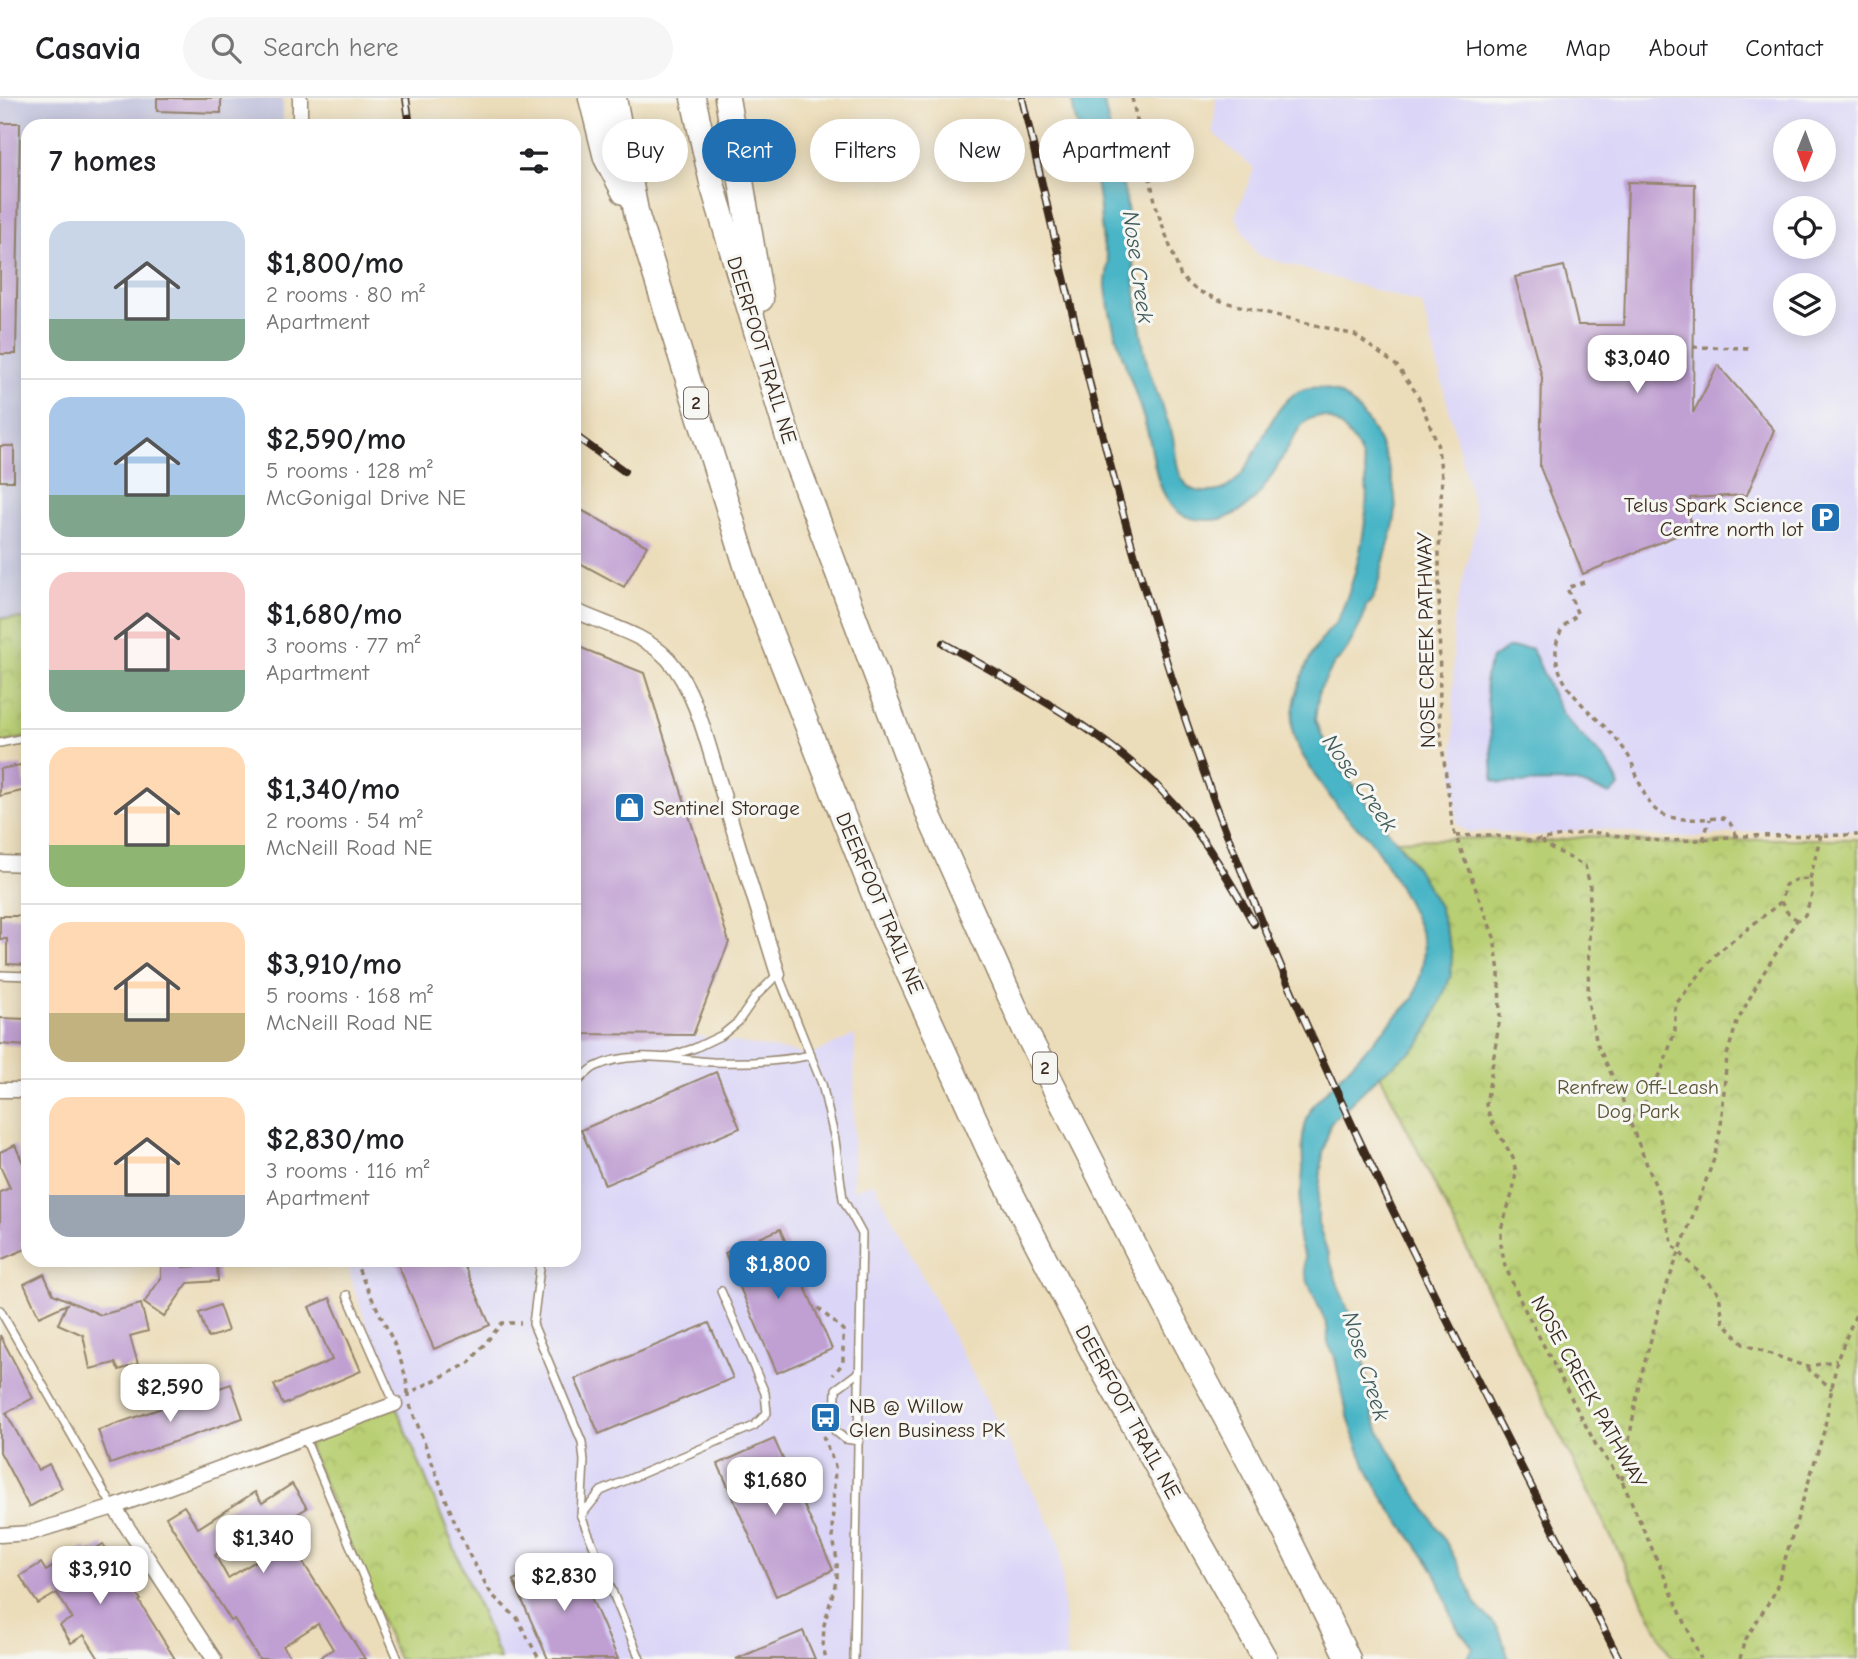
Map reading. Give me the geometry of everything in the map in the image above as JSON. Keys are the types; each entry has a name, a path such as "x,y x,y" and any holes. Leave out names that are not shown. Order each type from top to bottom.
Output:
{"highway":[{"path":"592,98 606,158 637,216"},
{"name":"DEERFOOT TRAIL NE","path":"614,98 637,216 754,591 884,920 995,1162 1095,1356 1265,1659"},
{"name":"DEERFOOT TRAIL NE","path":"693,98 713,187 793,454 930,818 1026,1030 1149,1274 1269,1499 1348,1659"},
{"path":"727,98 755,265 793,454"}],"street":[{"path":"300,98 300,119"},
{"path":"581,613 655,648 667,658 686,686 705,735 778,974"},
{"path":"0,863 21,864"},
{"path":"0,1090 21,1090"},
{"path":"0,1535 30,1532 114,1507 395,1404"},
{"path":"114,1507 214,1659"}],"lane":[{"path":"0,743 21,739"},
{"path":"667,1057 722,1035 738,1022 756,996 778,974 822,1084 843,1199 862,1234 855,1659"},
{"path":"0,975 21,976"},
{"path":"581,1079 595,1067 630,1058 667,1057 712,1062 757,1062 811,1055"},
{"path":"540,1267 533,1324 582,1442 584,1461 581,1516 640,1659"},
{"path":"581,1516 601,1491 754,1426 767,1413 765,1393 721,1291"},
{"path":"347,1295 395,1404"},
{"path":"0,1310 114,1507"},
{"path":"859,1372 836,1389 835,1431 845,1439 859,1441"},
{"path":"304,1436 398,1659"}],"path":[{"name":"NOSE CREEK PATHWAY","path":"1132,98 1157,210 1181,277 1196,290 1224,302 1355,335 1397,366 1417,394 1437,442 1442,476 1439,553 1440,730 1453,829 1494,937 1499,972 1500,1017 1486,1105 1491,1120 1514,1157 1516,1172 1501,1229 1500,1244 1505,1266 1523,1306 1571,1401 1595,1445 1622,1481 1701,1659"},
{"path":"1693,347 1752,348"},
{"path":"1584,582 1567,588 1578,615 1562,626 1556,640 1555,656 1567,687 1612,734 1629,758 1657,812 1672,819 1723,818 1730,823 1737,836"},
{"path":"1703,840 1710,818"},
{"path":"1456,836 1489,835 1530,841 1589,832 1661,841 1737,836 1858,835"},
{"path":"1622,1481 1639,1384 1662,1298 1707,1184 1714,1159 1721,1126 1727,1055 1737,1021 1760,977 1797,920 1805,915 1812,895 1810,880 1821,834"},
{"path":"1542,840 1546,845 1585,866 1590,885 1588,1001 1597,1044 1620,1092 1658,1192 1673,1245 1719,1294 1723,1321 1743,1344 1807,1367 1832,1390"},
{"path":"1629,1120 1645,1102 1662,1069 1675,1031 1675,1005 1716,954 1781,902 1785,884 1795,880 1810,880"},
{"path":"1781,902 1787,912 1797,920"},
{"path":"357,1267 392,1342 404,1374 418,1428 457,1528 492,1595 517,1618 539,1659"},
{"path":"818,1308 843,1330 843,1363 832,1377"},
{"path":"1740,1659 1744,1642 1775,1592 1824,1432 1837,1360 1858,1309"},
{"path":"409,1394 470,1363 502,1323 533,1324"},
{"path":"1807,1367 1837,1360"},
{"path":"824,1426 823,1440 835,1466 832,1531 837,1561 835,1586 824,1625 823,1646 826,1659"}],"shaded area":[{"path":"0,98 283,98 283,119 21,119 21,619 0,618"},
{"path":"1216,98 1858,98 1858,831 1754,831 1695,837 1661,837 1584,829 1526,836 1494,831 1468,832 1457,825 1454,789 1453,621 1477,520 1422,304 1257,255 1235,216 1254,169 1213,133"},
{"path":"581,1034 693,1035 811,1055 855,1035 853,1190 874,1183 1060,1543 1067,1659 500,1659 395,1404 349,1267 581,1267"}],"green space":[{"path":"0,618 21,619 21,739 0,743"},
{"name":"Renfrew Off-Leash Dog Park","path":"1590,836 1654,843 1701,844 1762,839 1858,839 1858,1659 1672,1659 1380,1075 1419,1045 1451,975 1452,953 1439,907 1409,856 1396,840 1491,838 1537,843"},
{"path":"395,1404 500,1659 398,1659 304,1436"}],"water":[{"path":"1072,98 1103,98 1108,119 1075,119"},
{"path":"1096,182 1123,182 1146,359 1172,434 1179,473 1188,487 1196,491 1210,492 1228,487 1242,474 1276,415 1289,398 1306,389 1327,389 1342,396 1356,408 1379,442 1393,482 1395,517 1378,583 1348,648 1334,664 1319,691 1315,720 1330,754 1416,867 1439,907 1452,953 1451,975 1432,1022 1419,1045 1380,1075 1331,1122 1323,1153 1318,1223 1355,1328 1353,1333 1363,1355 1370,1403 1377,1426 1453,1555 1476,1604 1498,1629 1509,1659 1466,1659 1473,1648 1456,1627 1435,1573 1367,1469 1350,1422 1335,1357 1328,1343 1327,1327 1306,1274 1299,1236 1303,1140 1310,1111 1413,999 1424,956 1420,931 1390,870 1365,834 1345,815 1323,787 1300,750 1292,728 1295,700 1302,676 1319,643 1338,619 1353,579 1364,528 1366,502 1366,478 1361,456 1352,439 1336,423 1324,417 1311,418 1298,430 1259,494 1238,512 1225,518 1200,520 1186,517 1174,508 1162,491 1142,412 1113,324 1106,287 1108,261 1103,243"},
{"path":"1507,648 1531,648 1562,713 1602,757 1615,776 1619,787 1610,794 1575,782 1501,783 1493,780 1485,677 1492,659"}],"building":[{"path":"157,98 221,98 221,113 157,111"},
{"path":"0,123 20,123 16,354 0,354"},
{"path":"1628,182 1695,184 1693,413 1718,365 1774,430 1747,495 1690,498 1690,530 1583,574 1540,467 1542,377 1515,277 1564,266 1578,325 1624,325"},
{"path":"0,446 14,446 14,481 0,481"},
{"path":"581,510 647,546 624,587 581,564"},
{"name":"Sentinel Storage","path":"581,648 644,673 729,942 693,1035 581,1034"},
{"path":"21,765 21,791 0,796 0,769"},
{"path":"0,916 21,916 21,965 7,964 7,939 0,939"},
{"path":"0,1018 21,1019 21,1046 0,1044"},
{"path":"716,1072 740,1128 605,1185 581,1130"},
{"path":"15,1145 21,1158 21,1251 0,1260 0,1192 10,1188 0,1166 0,1152"},
{"path":"780,1229 832,1349 777,1373 725,1253"},
{"path":"161,1267 217,1267 218,1281 188,1283 164,1317 144,1303 161,1278"},
{"path":"399,1267 465,1267 490,1325 434,1349"},
{"path":"44,1274 53,1294 101,1315 141,1304 148,1331 130,1336 138,1364 119,1370 115,1363 90,1369 83,1335 58,1324 67,1304 39,1317 24,1284"},
{"path":"330,1298 361,1371 283,1405 274,1385 332,1360 309,1307"},
{"path":"219,1305 228,1331 208,1338 199,1313"},
{"path":"709,1323 733,1378 599,1434 575,1379"},
{"path":"0,1335 33,1398 6,1413 38,1470 49,1464 62,1488 29,1507 0,1452"},
{"path":"231,1384 243,1418 110,1464 98,1430"},
{"path":"774,1439 833,1570 776,1596 718,1464"},
{"path":"292,1484 307,1508 279,1525 365,1659 318,1659 333,1649 318,1624 283,1646 292,1659 259,1659 234,1619 231,1621 166,1517 184,1506 198,1528 255,1492 262,1503","holes":["250,1533 264,1556 228,1578 215,1555"]},
{"path":"103,1544 141,1600 139,1601 175,1659 99,1659 84,1635 71,1643 60,1625 72,1618 57,1593 38,1604 20,1576 41,1563 46,1571 86,1547 89,1553"},
{"path":"572,1554 618,1659 548,1659 513,1580"},
{"path":"803,1631 815,1659 736,1659"}],"railway":[{"path":"406,98 409,119"},
{"path":"1022,98 1087,372 1134,553 1190,733 1222,821 1265,929 1359,1140 1461,1349 1619,1659"},
{"path":"581,440 624,471"},
{"path":"943,643 1066,714 1150,779 1197,832 1254,924"}],"place":[{"name":"Telus Spark Science Centre north lot","path":"1826,517"},
{"name":"Sentinel Storage","path":"630,808"},
{"name":"NB @ Willow Glen Business PK","path":"826,1418"}],"water label":[{"name":"Nose Creek","path":"1138,267"},
{"name":"Nose Creek","path":"1360,783"},
{"name":"Nose Creek","path":"1366,1366"}]}
